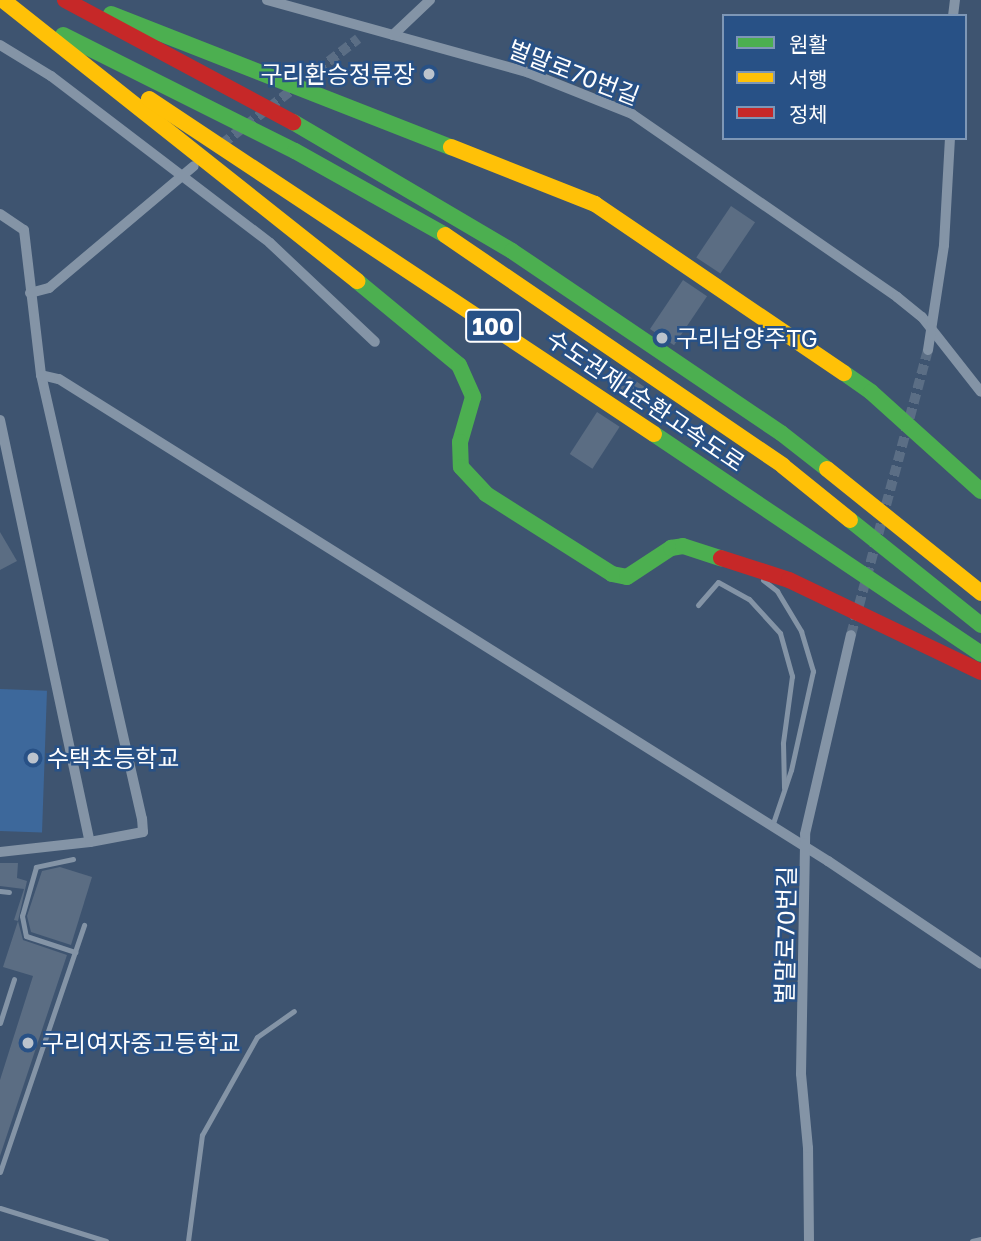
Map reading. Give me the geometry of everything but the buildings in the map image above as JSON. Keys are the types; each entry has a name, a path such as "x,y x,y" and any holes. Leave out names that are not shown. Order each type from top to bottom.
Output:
{"highway":[{"name":"수도권제1순환고속도로","path":"65,0 366,161 512,251 781,433 981,593"},
{"path":"77,0 595,204 861,384 981,491"},
{"name":"수도권제1순환고속도로","path":"3,1 149,80 345,177 457,242 783,466 981,625"},
{"name":"수도권제1순환고속도로","path":"3,1 981,654"},
{"path":"3,1 216,166 459,365 473,397 472,413 460,442 461,467 486,494 612,574 627,577 671,548 683,546 789,580 981,672"}],"street":[{"name":"벌말로70번길","path":"267,0 323,13 361,35 393,35 527,72 632,114 897,297 932,332 981,392"},
{"path":"393,35 430,0"},
{"path":"0,45 51,76 270,243 375,342"},
{"path":"928,350 944,245 950,140"},
{"path":"30,293 49,288 194,166"},
{"path":"0,214 24,230 41,375 143,832 90,842 0,852"},
{"path":"41,375 59,379 771,828 981,964"},
{"path":"0,420 90,842"},
{"name":"벌말로70번길","path":"809,1241 808,1147 801,1074 808,852 805,834 851,635"}],"lane":[{"path":"746,566 777,591 809,647 810,694 784,791 771,828"},
{"path":"698,605 718,582 749,599 780,633 792,676 783,743 784,791"},
{"path":"73,859 38,865 22,916 26,936 75,952"},
{"path":"0,891 9,892"},
{"path":"0,1172 84,925"},
{"path":"0,1023 14,979"},
{"path":"188,1241 202,1135 257,1037 295,1011"},
{"path":"0,1208 106,1241"},
{"path":"971,1241 981,1239"}],"shaded area":[{"path":"0,689 47,691 42,833 0,831"}],"tunnel":[{"path":"222,144 358,39"},
{"path":"851,635 928,350"}],"traffic: fast":[{"path":"111,14 451,147"},
{"path":"63,35 295,151 445,235"},
{"path":"293,122 512,251 781,433 827,469"},
{"path":"357,281 459,365 473,397 460,442 461,467 486,494 612,574 627,577 671,548 683,546 721,558"},
{"path":"844,373 871,392 981,491"},
{"path":"654,434 981,654"},
{"path":"850,520 981,625"}],"traffic: slow":[{"path":"4,1 357,281"},
{"path":"149,99 654,434"},
{"path":"451,147 595,204 844,373"},
{"path":"445,235 783,466 850,520"},
{"path":"827,469 981,593"}],"traffic: jam":[{"path":"65,0 293,122"},
{"path":"721,558 789,580 981,672"}],"place":[{"name":"구리환승정류장","path":"429,74"},
{"name":"구리남양주TG","path":"662,338"},
{"name":"수택초등학교","path":"33,758"},
{"name":"구리여자중고등학교","path":"28,1043"}]}
